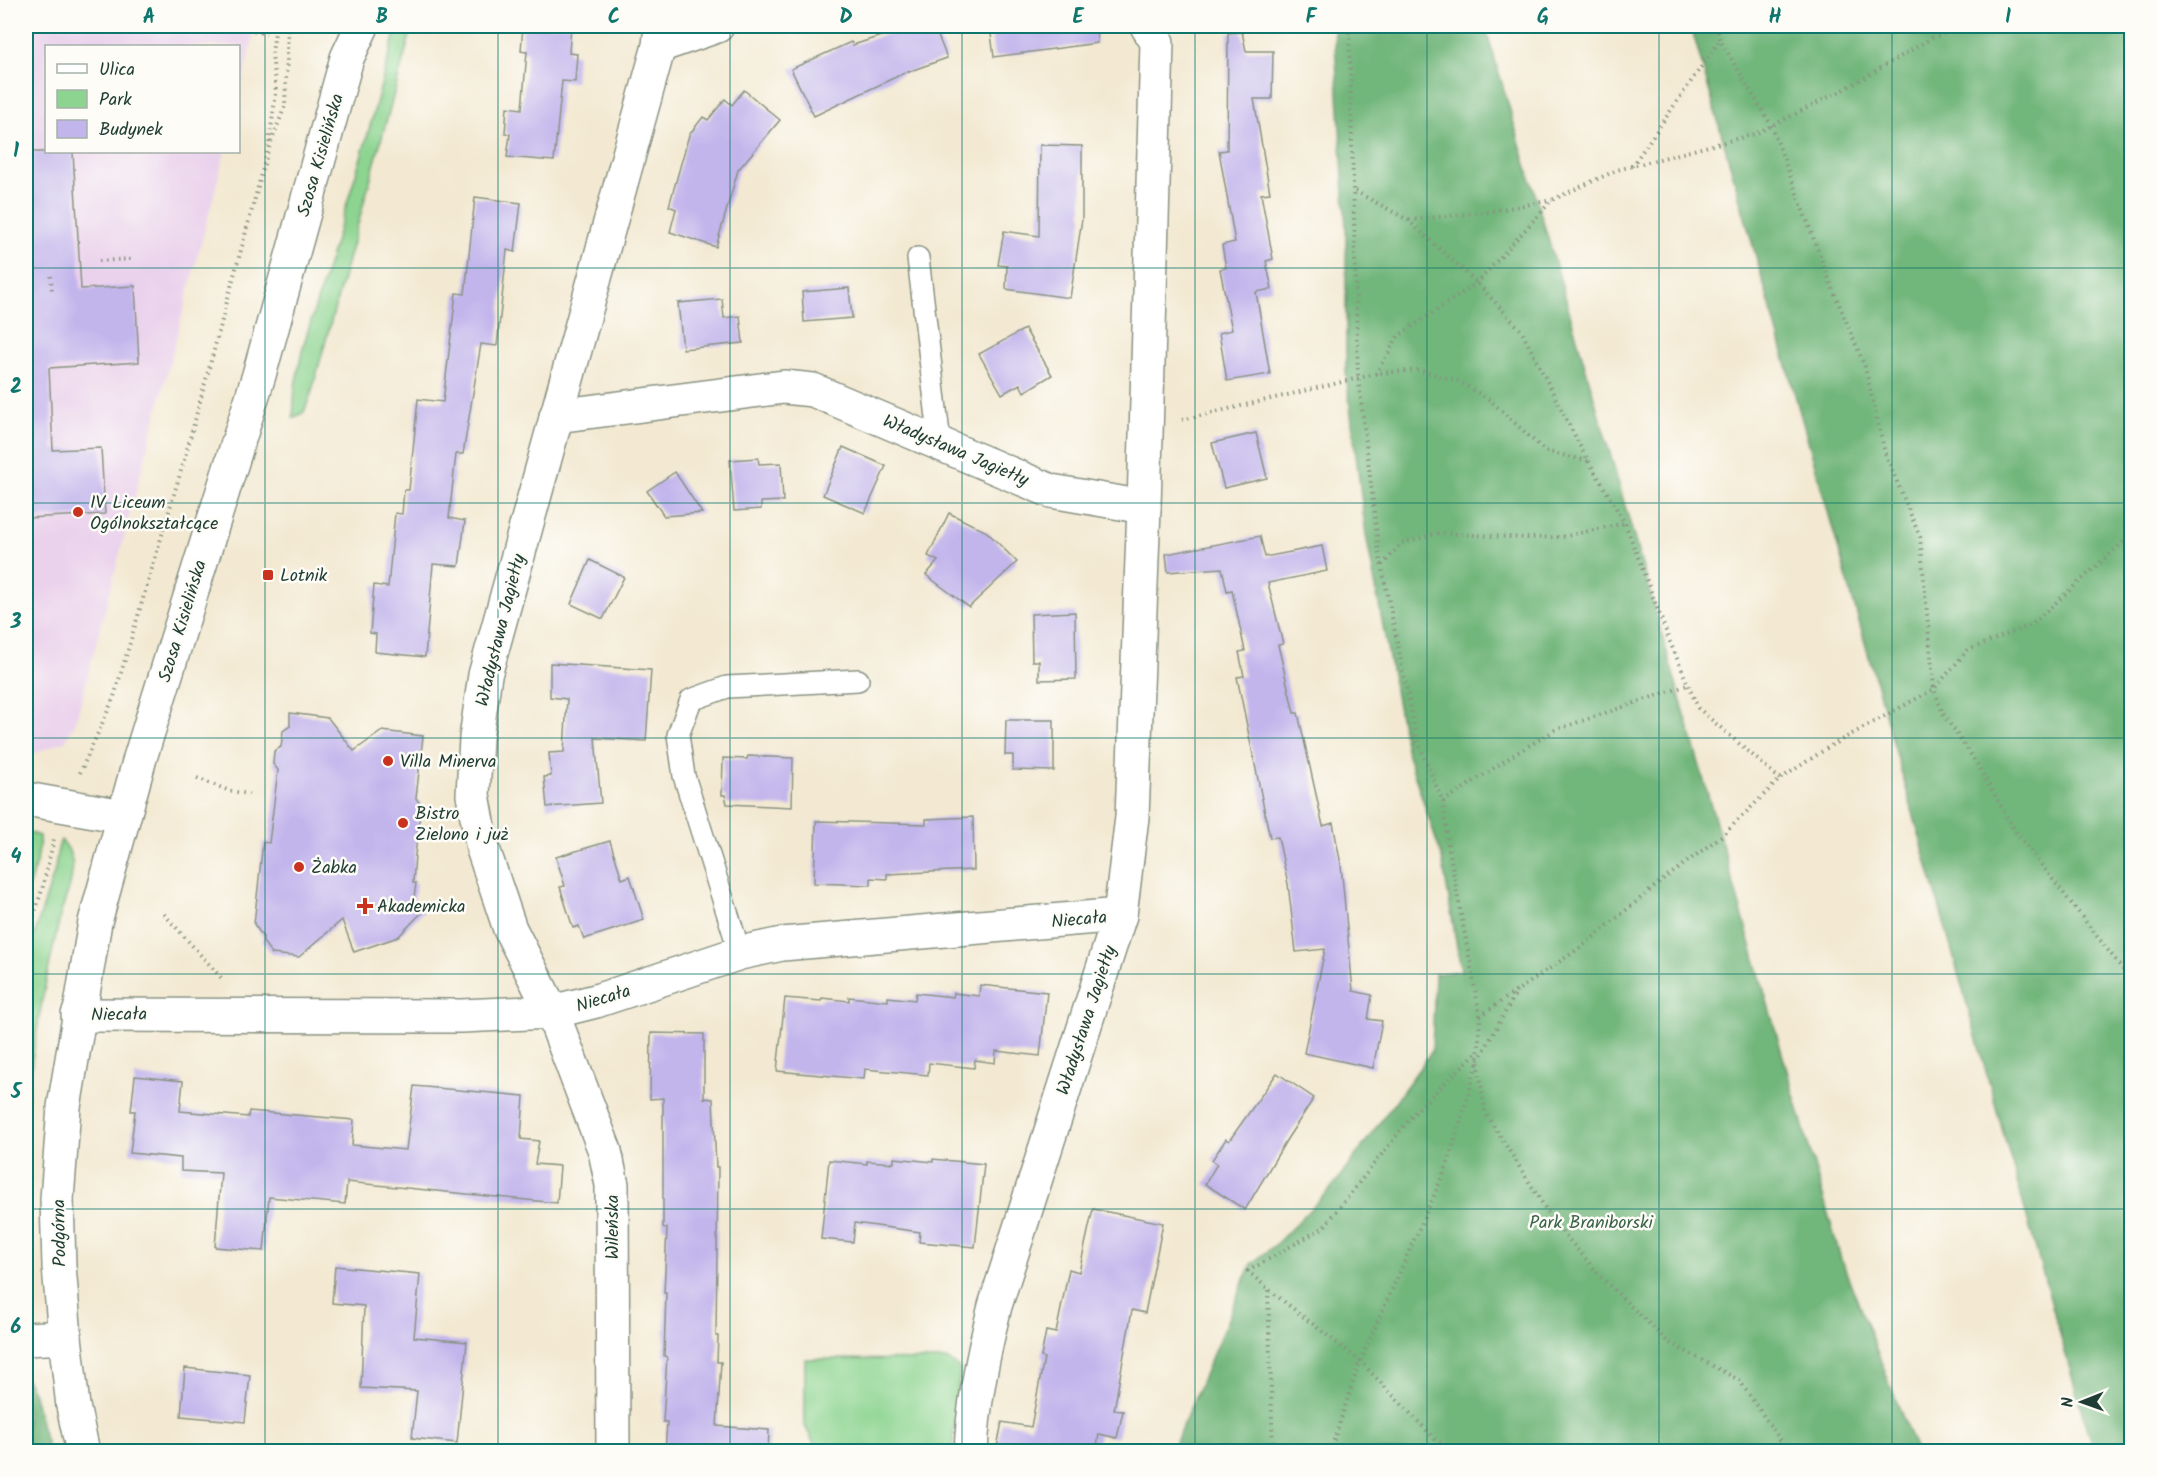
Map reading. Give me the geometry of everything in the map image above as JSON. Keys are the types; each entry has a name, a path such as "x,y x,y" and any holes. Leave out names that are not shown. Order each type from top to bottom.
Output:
{"street":[{"name":"Szosa Kisielińska","path":"347,26 347,58"},
{"name":"Szosa Kisielińska","path":"78,1015 95,922 123,816 259,375 347,58 362,26"},
{"name":"Władysława Jagiełły","path":"552,1012 510,929 483,849 473,795 476,738 485,675 660,36 717,26"},
{"name":"Władysława Jagiełły","path":"971,1452 980,1371 995,1306 1120,915 1132,817 1144,507 1154,31"},
{"name":"Władysława Jagiełły","path":"556,416 784,387 813,390 1051,490 1144,507"},
{"path":"26,799 123,816"},
{"name":"Niecała","path":"78,1015 466,1016 552,1012 596,1001 740,953 782,944 1120,915"},
{"name":"Wileńska","path":"552,1012 605,1151 612,1185 613,1452"},
{"name":"Podgórna","path":"78,1015 64,1107 57,1199 59,1266 65,1337 73,1406 82,1452"},
{"path":"26,1339 65,1337"}],"lane":[{"path":"918,258 940,443"},
{"path":"740,953 684,776 678,735 691,700 727,687 858,680"}],"path":[{"path":"268,150 276,93 272,52 276,26"},
{"path":"80,774 114,697 184,457 268,150 285,106 288,26"},
{"path":"1349,26 1358,380 1381,566 1417,741 1443,802 1448,844 1480,1016 1478,1061 1485,1112 1556,1225 1605,1281 1668,1342 1739,1380 1783,1444 1793,1452"},
{"path":"1716,26 1719,40 1771,125 1833,290 1865,367 1885,453 1920,537 1934,689 1943,714 1977,764 2015,831 2132,981"},
{"path":"1408,220 1487,212 1552,200 1617,170 1755,134 1843,90 1932,38 1966,26"},
{"path":"254,31 266,34"},
{"path":"1632,166 1719,40"},
{"path":"1354,191 1408,220 1477,283 1521,330 1589,461 1625,522 1698,708 1780,779"},
{"path":"1376,374 1398,336 1477,283 1552,200"},
{"path":"99,261 131,259"},
{"path":"51,276 52,291"},
{"path":"1146,431 1200,414 1358,380 1376,374 1419,370 1458,381 1490,400 1545,451 1589,461"},
{"path":"1381,566 1402,543 1440,533 1527,538 1562,537 1625,522"},
{"path":"1480,1016 1584,945 1659,883 1724,834 1780,779 1832,745 1934,689 1968,650 2031,625 2132,534"},
{"path":"1443,802 1555,730 1688,686"},
{"path":"196,778 249,794"},
{"path":"26,939 42,890 55,836"},
{"path":"164,914 226,984"},
{"path":"1330,1452 1360,1361 1448,1166 1478,1061 1519,988"},
{"path":"1456,1452 1435,1439 1360,1361 1248,1271 1324,1227 1416,1111 1478,1050"},
{"path":"1268,1289 1273,1452"}],"shaded area":[{"name":"IV Liceum Ogólnokształcące","path":"26,26 256,26 240,92 240,45 45,45 45,153 225,153 75,724 65,741 26,757"}],"green space":[{"path":"397,26 408,26 410,35 311,394 304,412 293,418 295,386 303,347 366,141"},
{"name":"Park Braniborski","path":"1334,26 1485,26 1558,272 1841,1259 1916,1451 1172,1451 1251,1264 1275,1245 1335,1184 1432,1051 1435,974 1461,971 1442,858 1406,749 1366,535 1346,374 1346,228"},
{"path":"1691,26 2131,26 2131,1451 2093,1451"},
{"path":"26,831 39,836 39,851 26,893"},
{"path":"61,840 71,855 71,879 61,911 44,990 26,1112 26,961 54,873"},
{"path":"805,1359 948,1360 960,1369 952,1451 818,1451 805,1426"},
{"path":"26,1379 33,1391 48,1451 26,1451"}],"building":[{"path":"523,26 571,26 569,53 577,54 575,82 562,81 554,161 507,157 510,134 505,133 507,107 522,109 527,52 521,51"},
{"path":"912,26 934,26 947,58 902,74 814,116 791,69 851,42 853,45"},
{"path":"990,26 1096,26 1097,43 994,57"},
{"path":"1242,32 1246,51 1273,51 1272,99 1254,99 1270,193 1261,194 1273,259 1266,261 1272,289 1256,292 1270,374 1227,381 1219,333 1232,330 1220,269 1226,268 1222,245 1235,242 1219,151 1227,150 1228,33"},
{"path":"744,90 780,120 738,170 716,247 670,232 676,209 669,206 689,135 703,117 708,120 725,99 732,105"},
{"path":"1040,145 1082,146 1082,219 1070,298 1006,289 1007,266 998,265 1004,231 1039,236"},
{"path":"26,152 73,153 81,289 135,286 139,362 49,368 53,450 101,448 105,514 26,518"},
{"path":"475,197 521,203 515,252 507,250 497,346 481,344 463,454 456,454 449,518 465,521 459,566 433,564 425,657 375,652 376,634 370,633 374,585 388,587 395,513 402,514 404,490 409,490 418,399 443,402 456,293 465,294"},
{"path":"849,288 852,318 804,322 802,292"},
{"path":"722,299 724,318 740,316 743,343 683,349 678,303"},
{"path":"1025,329 1052,375 1024,392 1020,384 1002,394 979,354"},
{"path":"1256,433 1267,478 1224,488 1212,443"},
{"path":"843,447 886,466 865,513 823,495"},
{"path":"758,458 759,464 781,463 783,501 761,502 761,509 734,511 730,460"},
{"path":"675,472 702,513 664,516 647,491"},
{"path":"949,513 987,532 1017,562 969,607 926,575 938,561 928,556"},
{"path":"1260,536 1265,557 1322,546 1327,571 1268,583 1283,644 1278,645 1294,713 1298,713 1323,826 1333,823 1341,865 1353,991 1372,995 1368,1019 1382,1021 1373,1068 1304,1053 1325,949 1296,952 1288,884 1278,837 1270,838 1237,677 1244,676 1239,652 1245,651 1232,590 1227,591 1222,568 1168,572 1166,554"},
{"path":"590,560 624,577 603,619 571,604"},
{"path":"1075,612 1076,679 1039,680 1039,661 1032,661 1031,614"},
{"path":"550,663 651,670 646,741 595,738 601,803 547,807 544,777 551,776 549,753 564,752 567,699 550,697"},
{"path":"290,713 328,718 354,751 382,731 423,736 416,798 421,805 415,855 413,883 416,883 413,904 428,906 398,937 354,952 342,920 299,957 272,954 254,924 263,842 269,843 278,770 273,764 274,751 281,747 283,731 290,726"},
{"path":"1006,720 1054,720 1054,771 1013,770 1013,755 1005,755"},
{"path":"748,756 793,758 792,807 727,804 725,795 722,795 723,758 747,759"},
{"path":"973,817 974,870 887,874 887,879 871,878 871,885 814,883 816,821 926,824 926,819"},
{"path":"610,841 622,879 630,876 644,920 584,939 579,926 573,928 560,887 565,886 556,857"},
{"path":"980,985 1047,992 1040,1056 996,1051 995,1063 975,1060 974,1068 929,1063 928,1075 865,1069 864,1079 777,1071 785,998 849,1001 849,997 888,1001 888,997 915,1000 916,993 953,997 954,993 979,996"},
{"path":"651,1033 704,1034 704,1098 713,1099 716,1167 718,1167 716,1336 718,1336 717,1362 721,1362 717,1426 769,1430 768,1452 665,1452 667,1422 663,1422 667,1357 664,1356 666,1293 664,1293 667,1228 663,1228 663,1098 650,1099"},
{"path":"1277,1073 1314,1098 1245,1210 1205,1184 1217,1164 1212,1160 1226,1139 1229,1141"},
{"path":"135,1076 183,1081 180,1111 248,1117 249,1111 354,1120 352,1145 406,1150 414,1086 524,1096 521,1139 539,1141 535,1164 560,1166 557,1203 347,1182 345,1204 269,1197 264,1251 215,1247 221,1173 181,1171 181,1158 130,1153 135,1111 131,1111"},
{"path":"894,1158 984,1164 975,1247 919,1242 920,1232 855,1223 853,1242 821,1239 829,1160 867,1164 867,1161 894,1163"},
{"path":"1093,1209 1163,1223 1145,1313 1132,1310 1114,1410 1123,1411 1117,1438 1099,1434 1096,1452 996,1452 1002,1422 1031,1427 1044,1358 1041,1357 1046,1331 1056,1333 1069,1269 1079,1272"},
{"path":"335,1266 420,1274 414,1337 467,1342 457,1443 412,1438 417,1391 361,1388 364,1306 332,1303"},
{"path":"185,1368 250,1375 245,1422 181,1416"}],"place":[{"name":"IV Liceum Ogólnokształcące","path":"78,512"},
{"name":"Lotnik","path":"268,575"},
{"name":"Villa Minerva","path":"388,761"},
{"name":"Bistro Zielono i już","path":"403,823"},
{"name":"Żabka","path":"299,867"},
{"name":"Akademicka","path":"365,906"}]}
